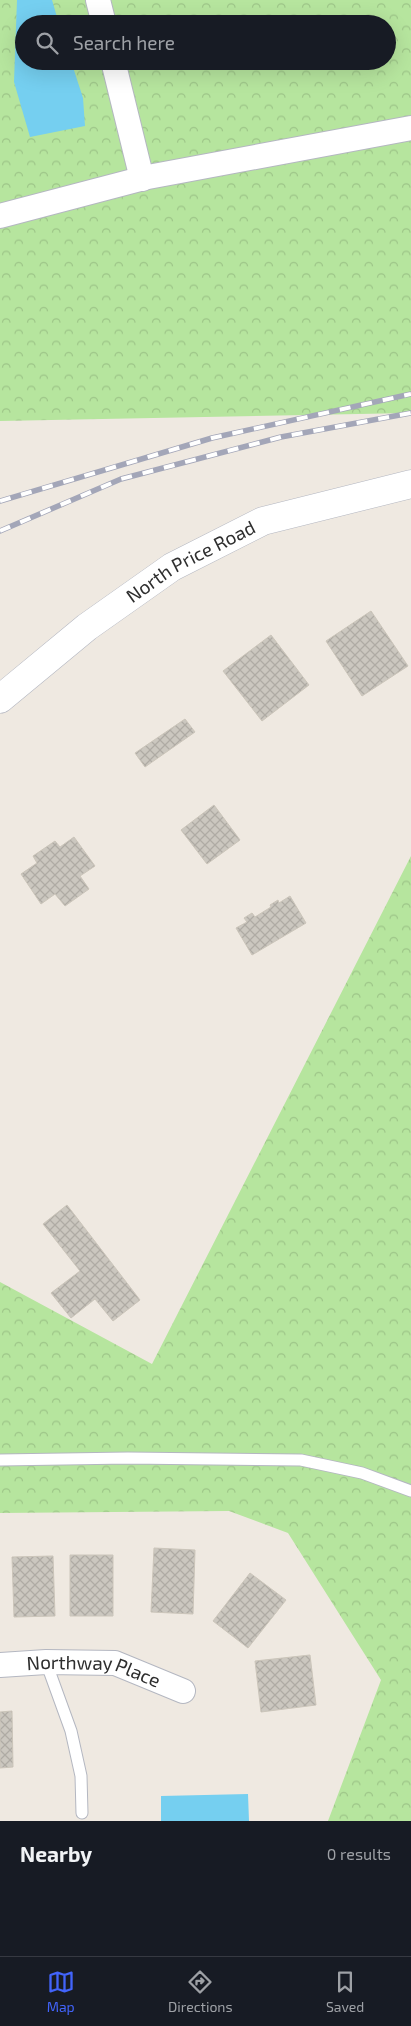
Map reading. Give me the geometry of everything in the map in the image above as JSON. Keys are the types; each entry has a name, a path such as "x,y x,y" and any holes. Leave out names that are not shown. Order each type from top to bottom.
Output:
{"street":[{"path":"98,0 102,15"},
{"path":"115,70 142,179"},
{"path":"0,216 142,179 411,128"},
{"name":"North Price Road","path":"0,699 87,627 172,567 263,521 411,484"},
{"name":"Northway Place","path":"0,1665 46,1662 115,1663 184,1691"}],"lane":[{"path":"0,1460 165,1458 301,1460 362,1473 411,1491"},
{"path":"46,1662 72,1731 82,1776 82,1812"}],"green space":[{"path":"0,0 411,0 411,413 0,421"},
{"path":"411,856 411,1821 328,1821 381,1680 288,1533 229,1511 0,1513 0,1282 152,1364"}],"water":[{"path":"17,0 52,0 56,15 16,15"},
{"path":"15,55 15,70 74,70 83,98 85,126 30,137 14,82"},
{"path":"248,1794 249,1821 161,1821 161,1796"}],"building":[{"path":"371,611 408,666 362,696 326,641"},
{"path":"271,635 309,685 262,721 223,671"},
{"path":"185,719 195,732 145,767 135,753"},
{"path":"214,805 240,840 207,864 181,830"},
{"path":"74,837 95,866 80,876 89,889 65,906 55,894 41,904 21,874 37,863 33,856 55,841 60,847"},
{"path":"290,896 306,923 252,955 236,928 247,922 244,918 252,913 255,917 278,900 279,903"},
{"path":"67,1205 140,1300 113,1321 95,1299 71,1318 51,1293 80,1271 43,1224"},
{"path":"154,1548 195,1550 193,1614 151,1612"},
{"path":"70,1555 113,1555 113,1616 70,1616"},
{"path":"53,1556 55,1616 14,1617 12,1557"},
{"path":"250,1573 286,1600 248,1648 213,1621"},
{"path":"310,1655 316,1705 261,1712 255,1661"},
{"path":"12,1711 13,1767 0,1768 0,1712"}],"railway":[{"path":"0,501 212,438 411,394"},
{"path":"0,531 121,479 281,437 411,413"}]}
